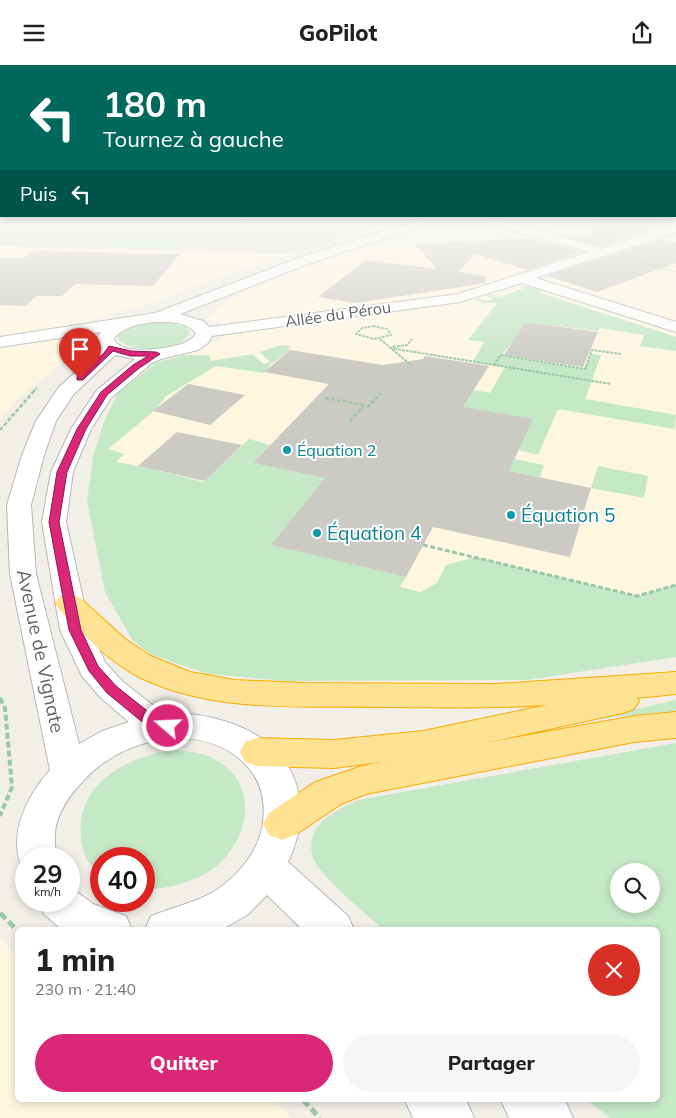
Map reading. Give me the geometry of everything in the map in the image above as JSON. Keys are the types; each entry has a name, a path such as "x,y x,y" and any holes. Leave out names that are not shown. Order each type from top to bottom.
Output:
{"highway":[{"path":"69,603 102,636 133,660 166,677 235,692 493,696 676,683"},
{"path":"257,752 334,754 423,744 559,716 676,688"},
{"path":"282,824 328,793 362,780 634,729 676,725"}],"street":[{"path":"0,342 123,324 156,317 281,270"},
{"name":"Allée du Pérou","path":"200,327 460,298 550,270"},
{"path":"525,279 676,327"},
{"path":"58,334 92,338 130,354 156,354 176,351 192,346 202,339 200,327 208,305 229,289"},
{"path":"156,317 178,318 200,327"},
{"name":"Avenue de Vignate","path":"68,772 23,574 20,505 33,455 46,421 66,391 107,355 108,345 105,337 108,332 123,324"},
{"name":"Avenue de Vignate","path":"156,354 139,365 104,394 81,429 62,472 54,522 75,630 93,668 111,689 157,727"},
{"path":"37,847 36,833 47,801 68,772 95,750 125,735 157,727 180,725 202,727 222,732 241,741 257,752 270,767 278,784 283,803 282,824 277,845 265,867 240,896 198,926"},
{"path":"265,867 330,927"},
{"path":"71,912 80,919 103,927"},
{"path":"432,1102 449,1118"},
{"path":"528,1102 548,1118"}],"path":[{"path":"380,339 388,337 390,331 373,326 362,328 356,332 362,338 380,339 412,366"},
{"path":"390,348 407,345 412,339"},
{"path":"390,348 611,384"},
{"path":"494,365 501,355 585,369 592,350 621,354"},
{"path":"325,398 369,406 381,393"},
{"path":"350,421 364,405"},
{"path":"423,545 637,596 676,585"},
{"path":"0,698 5,708 12,787 0,816"},
{"path":"0,913 15,928"},
{"path":"305,1102 320,1118"}],"shaded area":[{"path":"0,270 241,270 197,284 157,301 77,324 65,343 70,356 18,399 0,420"},
{"path":"676,270 676,657 527,680 285,681 208,674 152,655 133,641 87,501 93,456 103,421 118,393 156,363 185,355 220,340 220,324 207,319 220,305 253,287 292,271"},
{"path":"0,938 15,954 15,1102 277,1102 291,1118 0,1118"}],"green space":[{"path":"521,286 545,289 538,292 676,337 676,351 640,346 644,335 600,328 598,331 525,322 519,330 523,331 501,355 584,369 591,354 601,355 585,399 676,415 675,429 558,409 538,455 518,450 463,407 474,390 490,393 505,367 473,362 484,342 468,340 497,303 482,303 475,299 486,301 493,299 485,295 490,294 499,297 522,289"},
{"path":"168,322 185,327 189,331 189,335 175,345 156,349 136,348 119,341 118,337 122,332 134,325"},
{"path":"280,345 290,346 288,349 290,350 271,364 264,373 216,366 166,396 156,409 108,449 124,454 116,462 204,482 249,439 270,445 253,463 325,478 272,545 406,577 400,587 420,592 437,583 446,565 475,557 637,596 676,585 676,657 527,680 285,681 208,674 152,655 133,641 105,592 87,501 93,456 104,421 118,393 156,363 185,355 209,355 211,361 253,354 263,364 270,362 260,352"},
{"path":"514,459 544,465 540,477 509,471"},
{"path":"598,466 648,476 644,498 591,488"},
{"path":"676,700 676,711 593,719"},
{"path":"676,743 676,1118 610,1118 590,1102 660,1102 660,927 381,927 334,885 317,866 311,848 315,831 323,821 358,800"},
{"path":"172,750 189,751 206,755 216,760 231,772 241,787 245,803 244,819 239,836 230,851 218,865 203,875 181,884 155,889 155,847 90,847 90,864 81,839 81,820 86,803 95,789 121,767 154,754"}],"building":[{"path":"0,270 166,270 153,286 75,284 62,296 37,296 25,306 0,305"},
{"path":"353,270 460,270 458,272 486,276 486,283 356,303 318,297"},
{"path":"565,270 657,270 597,292 547,276"},
{"path":"525,322 598,332 583,367 504,355"},
{"path":"290,350 383,365 423,359 425,356 489,366 463,407 533,419 509,471 591,488 570,557 433,527 406,577 271,545 325,478 253,463 329,384 264,372"},
{"path":"188,384 245,395 210,425 153,411"},
{"path":"177,432 242,445 205,481 138,466"}],"place":[{"name":"Équation 2","path":"287,450"},
{"name":"Équation 5","path":"511,515"},
{"name":"Équation 4","path":"317,533"}],"route":[{"path":"80,379 107,355 111,348 130,354 156,354 146,359 104,394 81,429 62,472 54,522 75,630 93,668 127,704 157,727 168,726"}]}
